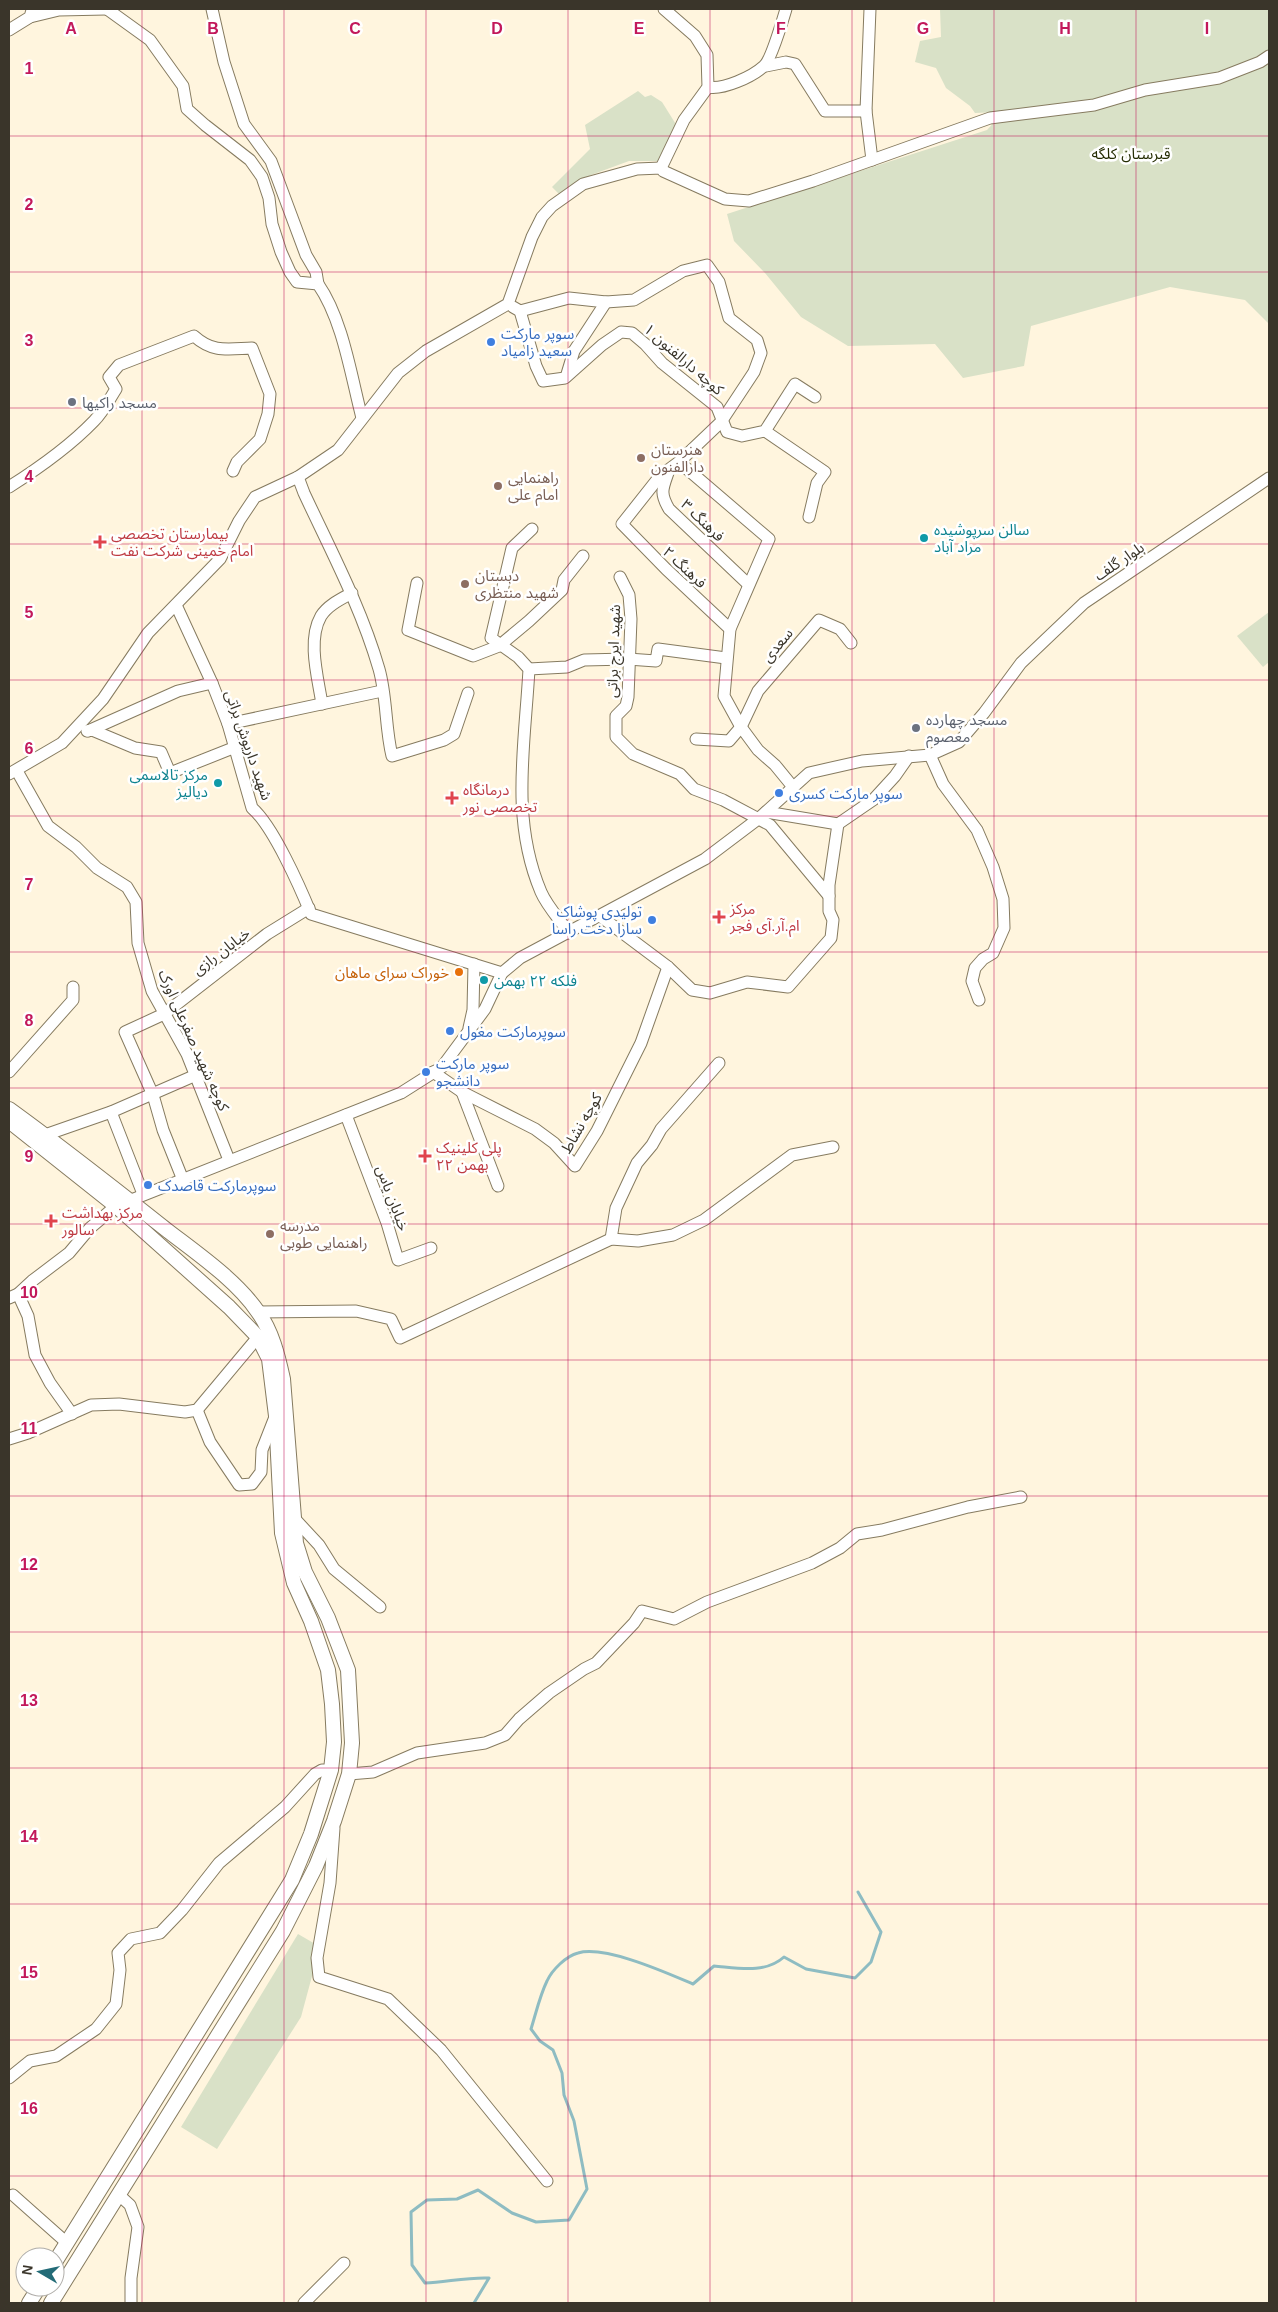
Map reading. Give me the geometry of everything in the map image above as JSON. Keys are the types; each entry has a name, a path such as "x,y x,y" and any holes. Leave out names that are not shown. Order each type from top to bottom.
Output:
{"main road":[{"path":"9,1109 45,1135 122,1203 229,1306 258,1337 269,1359 279,1409 296,1543 305,1572 328,1618 348,1670 352,1742 349,1774 334,1821 316,1866 283,1931 51,2303"},
{"path":"9,1121 242,1292 258,1312 278,1357 282,1533 294,1583 311,1621 328,1670 334,1742 331,1770 311,1834 292,1880 64,2247"},
{"path":"229,1306 242,1292"},
{"path":"331,1770 349,1774"}],"street":[{"path":"9,30 31,13 59,10 106,9 150,40 183,86 187,109 250,160 262,177 269,198 272,224 290,272 297,282 318,284"},
{"path":"212,9 224,62 244,124 271,161 306,255 316,272 318,284 327,297 332,309 362,418"},
{"path":"661,168 684,120 708,86 707,55 695,36 664,9"},
{"path":"766,66 786,9"},
{"path":"870,9 866,111 872,160"},
{"path":"661,168 662,171 725,199 749,201 990,118 1094,105 1145,90 1219,78 1260,62 1269,56"},
{"path":"708,86 717,89 740,81 766,66 786,62 794,64 825,111 866,111"},
{"path":"13,772 62,744 103,699 148,633 220,559 239,521 255,497 298,477 338,450 398,373 426,351 508,304 532,237 542,217 552,206 583,184 637,169 661,168"},
{"path":"508,304 520,310 569,298 606,302 634,300 683,271 707,264 719,282 729,318 757,340 761,353 754,372 721,422 674,465 770,539 748,584 730,629 724,696 741,727 758,750 775,765 793,787"},
{"path":"520,310 536,366 543,381 566,378 574,351 606,302"},
{"name":"کوچه دارالفنون ۱","path":"566,378 621,332 632,333 662,363 717,408 721,422"},
{"path":"9,487 30,474 96,420 116,389 109,377 119,366 194,336 205,346 220,349 252,348 270,394 268,414 260,439 236,462 233,471"},
{"path":"721,422 727,432 742,436 765,431 795,384 815,397"},
{"path":"765,431 825,472 817,483 809,517"},
{"name":"فرهنگ ۲","path":"674,465 660,476 622,524 666,569 730,629"},
{"name":"فرهنگ ۳","path":"674,465 662,491 662,498 669,509 748,584"},
{"path":"298,477 352,593 379,670 392,756 444,740 454,734 468,693"},
{"name":"بلوار گلف","path":"930,755 958,742 984,713 1021,663 1084,603 1269,478"},
{"path":"532,529 512,548 491,638 499,646 518,657 529,669 520,776 527,852 541,894 569,932"},
{"path":"417,583 408,630 473,656 499,646 562,590 564,580 584,556"},
{"name":"شهید ایرج براتی","path":"620,577 629,595 631,619 628,697 626,706 616,716 616,738 633,754 680,774 694,789 762,815"},
{"path":"322,704 315,646 317,628 322,615 334,602 352,593"},
{"path":"176,605 212,683"},
{"name":"سعدی","path":"741,727 758,691 819,620 840,630 851,643"},
{"path":"529,669 567,667 584,660 628,659 656,662 658,649 726,658"},
{"name":"شهید داریوش براتی","path":"62,744 178,691 212,683 228,724 233,748 252,808 265,822 309,908"},
{"path":"228,724 382,691"},
{"path":"696,739 729,741 741,727"},
{"path":"87,731 92,730 135,748 161,752 170,773 233,748"},
{"path":"72,1414 50,1383 35,1355 28,1316 14,1296 69,1253 90,1228 122,1203 401,1093 442,1067 468,1035 485,1009 502,973 520,958 705,859 762,815 809,773 862,760 930,755 943,784 977,830 993,866 1003,899 1004,928 993,953 983,959 975,968 972,981 979,1000"},
{"path":"762,815 838,824 873,800 895,776 909,756"},
{"name":"کوچه شهید صفرعلی اورک","path":"13,772 48,826 76,847 97,868 128,887 136,902 138,943 152,991 187,1054 229,1160"},
{"path":"762,815 829,896"},
{"path":"600,916 668,967 692,990 710,993 747,982 788,988 831,938 833,920 828,911 838,824"},
{"path":"309,908 311,914 502,973"},
{"name":"خیابان رازی","path":"152,1095 125,1032 164,1014 252,946 309,908"},
{"path":"468,1035 473,1010 474,964"},
{"name":"کوچه نشاط","path":"433,1072 462,1092 534,1129 554,1143 575,1166 597,1131 641,1043 668,967"},
{"path":"9,1072 73,1000 73,987"},
{"path":"611,1239 616,1208 637,1162 652,1145 662,1129 719,1063"},
{"path":"45,1135 110,1112 196,1075"},
{"path":"462,1092 498,1186"},
{"path":"152,1095 163,1130 183,1180"},
{"path":"110,1112 143,1194"},
{"name":"خیابان یاس","path":"346,1115 387,1223 398,1260 431,1248"},
{"path":"258,1312 356,1311 391,1319 400,1338 611,1239 638,1240 673,1235 704,1220 792,1155 833,1147"},
{"path":"9,1439 91,1405 119,1404 185,1412 197,1410 258,1337"},
{"path":"197,1410 210,1442 239,1484 252,1484 261,1472 262,1450 279,1409"},
{"path":"349,1774 373,1772 417,1753 484,1743 506,1736 519,1719 549,1693 596,1663 634,1623 642,1611 674,1619 707,1602 812,1563 840,1548 857,1534 882,1530 968,1507 1021,1497"},
{"path":"294,1518 319,1545 334,1569 380,1607"},
{"path":"9,2078 30,2061 56,2056 96,2029 116,2004 120,1970 118,1953 131,1939 160,1934 182,1910 219,1863 279,1813 315,1774 322,1770 331,1770"},
{"path":"334,1821 330,1883 317,1958 319,1977 388,1999 441,2050 547,2181"},
{"path":"119,2195 130,2204 138,2227 131,2278 131,2303"},
{"path":"10,2198 67,2243"},
{"path":"304,2303 344,2263"}],"green space":[{"name":"قبرستان کلگه","path":"940,9 1269,9 1269,324 1245,300 1170,287 1031,326 1024,366 963,378 935,344 848,346 801,317 765,273 734,241 727,214 987,130 998,118 998,112 975,113 970,106 946,88 936,68 915,62 920,41 941,37"},
{"path":"638,91 645,97 651,95 662,102 677,126 661,161 629,161 591,175 559,194 552,187 590,149 585,125"},
{"path":"1269,612 1269,662 1263,667 1237,636"},
{"path":"298,1934 317,1945 315,1965 301,2017 217,2149 181,2127"}],"waterway":[{"path":"474,2303 489,2278 425,2283 412,2265 411,2212 427,2200 457,2199 478,2190 512,2213 536,2222 569,2220 587,2189 574,2121 564,2095 562,2073 553,2050 540,2041 531,2029 540,1998 549,1977 556,1968 564,1960 578,1953 604,1953 636,1961 693,1984 714,1966 742,1969 760,1968 777,1962 784,1957 806,1969 855,1978 871,1962 881,1932 858,1892"}],"place":[{"name":"سوپر مارکت سعید زامیاد","path":"491,342"},
{"name":"مسجد راکیها","path":"72,402"},
{"name":"هنرستان دارالفنون","path":"641,458"},
{"name":"راهنمایی امام علی","path":"498,486"},
{"name":"سالن سرپوشیده مراد آباد","path":"924,538"},
{"name":"بیمارستان تخصصی امام خمینی شرکت نفت","path":"100,542"},
{"name":"دبستان شهید منتظری","path":"465,584"},
{"name":"مسجد چهارده معصوم","path":"916,728"},
{"name":"مرکز تالاسمی دیالیز","path":"218,783"},
{"name":"سوپر مارکت کسری","path":"779,793"},
{"name":"درمانگاه تخصصی نور","path":"452,798"},
{"name":"مرکز ام.آر.آی فجر","path":"719,917"},
{"name":"تولیدی پوشاک سارا دخت راسا","path":"652,920"},
{"name":"خوراک سرای ماهان","path":"459,972"},
{"name":"فلکه ۲۲ بهمن","path":"484,980"},
{"name":"سوپرمارکت مغول","path":"450,1031"},
{"name":"سوپر مارکت دانشجو","path":"426,1072"},
{"name":"پلی کلینیک ۲۲ بهمن","path":"425,1156"},
{"name":"سوپرمارکت قاصدک","path":"148,1185"},
{"name":"مرکز بهداشت سالور","path":"51,1221"},
{"name":"مدرسه راهنمایی طوبی","path":"270,1234"}]}
